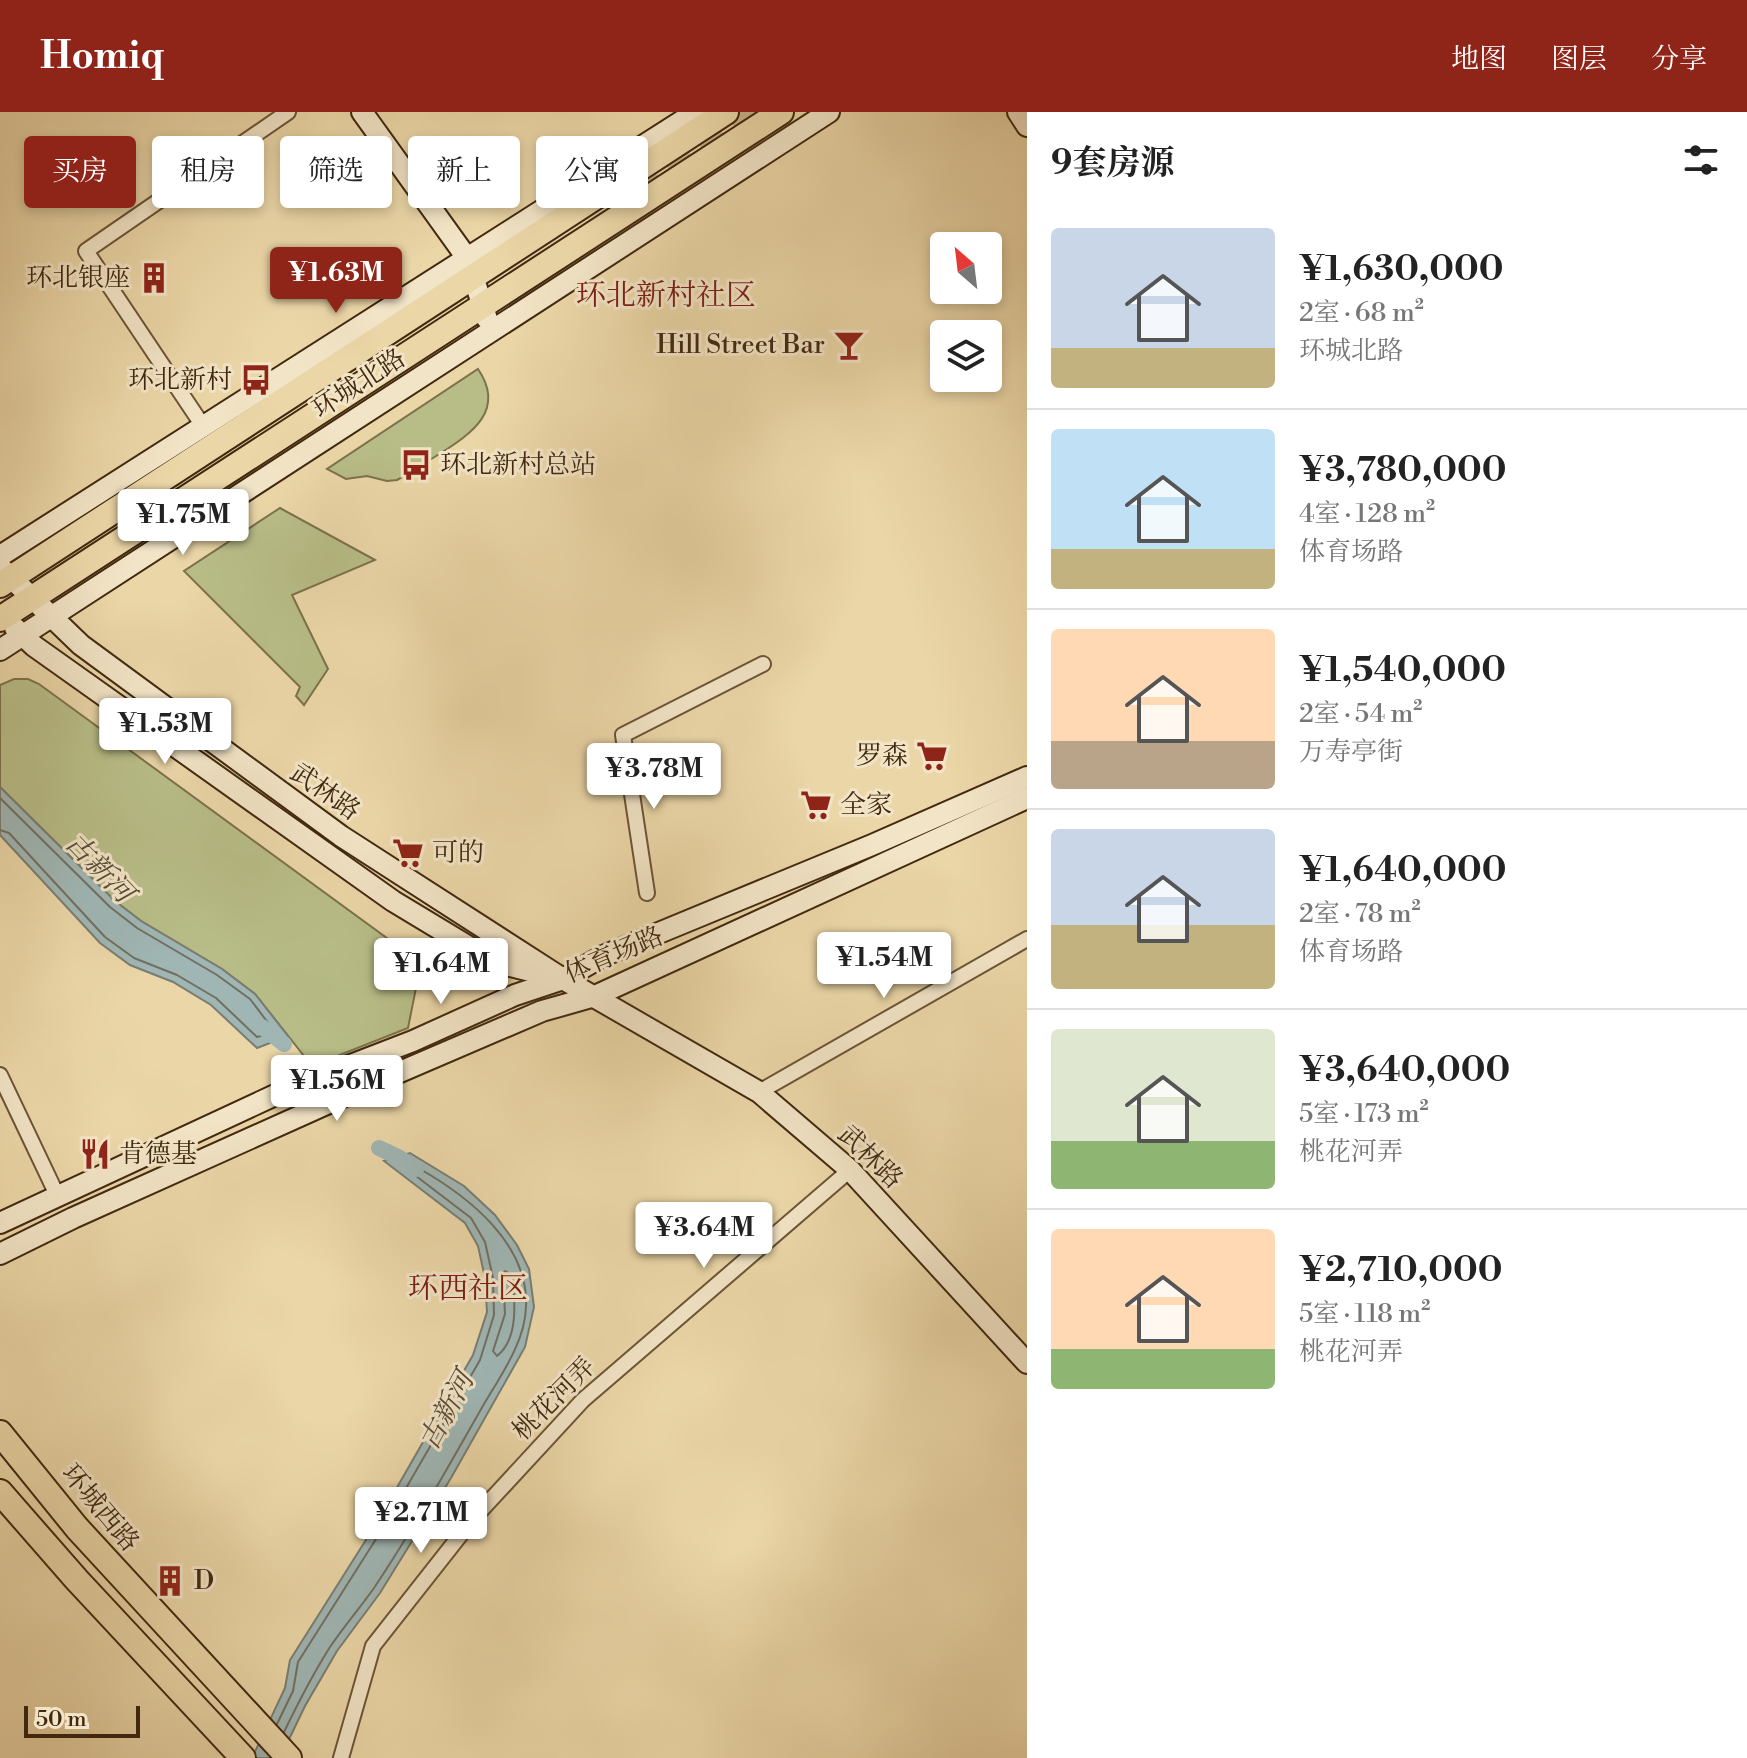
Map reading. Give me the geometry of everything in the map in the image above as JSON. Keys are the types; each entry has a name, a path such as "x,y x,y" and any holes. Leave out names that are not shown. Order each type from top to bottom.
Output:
{"main road":[{"path":"362,112 470,267 492,332"},
{"name":"环城北路","path":"3,571 470,267 696,112"},
{"name":"环城北路","path":"3,571 203,426 726,112"},
{"name":"环城北路","path":"0,650 23,634 41,608 483,305 781,112"},
{"name":"环城北路","path":"1,617 41,608 492,332 829,112"},
{"path":"1018,112 1027,126"},
{"name":"武林路","path":"3,571 81,645 300,807 563,979 759,1092 850,1170 1027,1363"},
{"name":"武林路","path":"1,617 34,646 393,901 494,962 563,979"},
{"name":"体育场路","path":"0,1223 286,1090 440,1030 515,995 563,979 603,956 1027,777"},
{"name":"体育场路","path":"0,1254 351,1093 542,1011 595,996 1027,798"},
{"name":"环城西路","path":"0,1433 77,1528 285,1754"},
{"path":"0,1492 77,1580 238,1752"}],"street":[{"path":"203,426 86,251 288,112"},
{"path":"647,893 623,735 763,664"},
{"path":"759,1092 1027,939"},
{"path":"0,1075 57,1195"},
{"name":"桃花河弄","path":"341,1758 373,1646 473,1519 583,1400 850,1170"}],"green space":[{"path":"478,369 486,384 487,408 474,428 453,445 397,480 367,476 346,479 327,469"},
{"path":"280,508 375,560 292,595 328,669 304,705 296,696 300,687 184,571"},
{"path":"14,679 28,679 39,684 421,963 408,1028 312,1066 255,994 222,969 141,921 115,901 0,787 0,685"}],"water":[{"path":"0,787 115,901 141,921 222,969 255,994 288,1036 257,1048 211,1005 173,982 130,965 100,943 0,835"},
{"path":"410,1153 464,1186 495,1215 517,1245 529,1269 534,1307 525,1347 451,1478 380,1593 337,1651 280,1758 252,1758 285,1688 290,1660 376,1524 473,1355 487,1312 485,1278 478,1246 465,1223 384,1161"}],"waterway":[{"name":"古新河","path":"262,1027 284,1044"},
{"name":"古新河","path":"379,1148 416,1169"}],"tunnel":[{"path":"648,185 756,112"}],"place":[{"name":"环北银座","path":"154,278"},
{"name":"Hill Street Bar","path":"849,345"},
{"name":"环北新村","path":"256,380"},
{"name":"环北新村总站","path":"416,465"},
{"name":"罗森","path":"932,756"},
{"name":"全家","path":"816,805"},
{"name":"可的","path":"408,853"},
{"name":"肯德基","path":"95,1154"},
{"name":"D","path":"170,1581"}],"district":[{"name":"环北新村社区","path":"666,296"},
{"name":"环西社区","path":"468,1289"}]}
